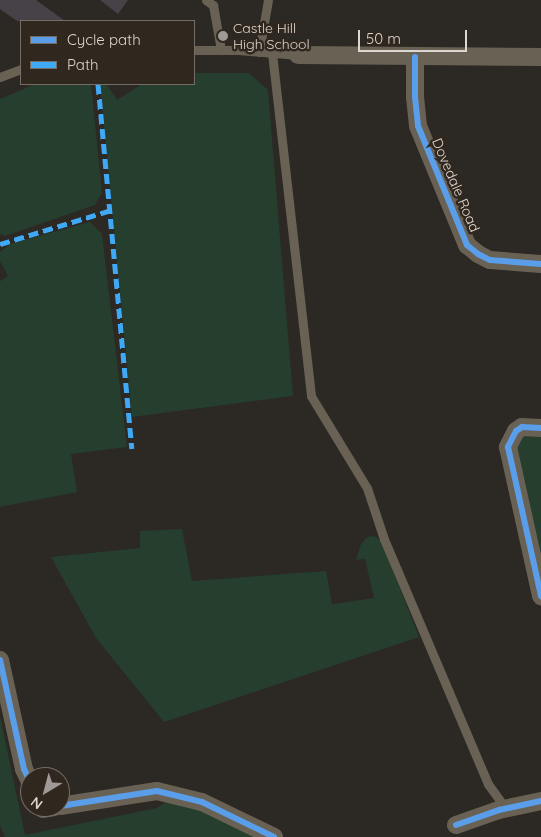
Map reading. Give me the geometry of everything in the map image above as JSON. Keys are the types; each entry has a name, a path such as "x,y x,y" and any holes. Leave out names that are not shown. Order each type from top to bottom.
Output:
{"street":[{"path":"298,55 415,57 541,56"},
{"name":"Dovedale Road","path":"415,57 415,97 418,126 467,245 478,254 490,260 541,264"},
{"path":"541,428 522,427 516,430 508,447 541,596"},
{"path":"0,660 24,767"},
{"path":"70,804 157,791 202,802 274,837"},
{"path":"456,824 541,801"}],"lane":[{"path":"206,0 213,5 221,50"},
{"path":"259,52 268,0"},
{"path":"195,50 298,55"},
{"path":"272,53 311,396 366,488 384,539 488,784 506,809"},
{"path":"0,77 20,69"}],"green space":[{"path":"195,73 249,73 268,90 293,396 132,417 100,85 108,85 117,100 140,85 195,85"},
{"path":"33,85 91,85 102,193 95,205 5,236 0,234 0,99"},
{"path":"90,222 102,234 127,447 71,454 77,492 0,507 0,281 8,276 0,261 0,252 10,244"},
{"path":"541,428 541,596 510,440"},
{"path":"182,529 192,581 326,571 332,604 374,598 365,559 356,560 361,544 365,539 370,536 377,537 382,543 419,637 164,722 96,638 51,557 140,548 140,531"},
{"path":"0,716 25,835 157,808 168,800 202,811 255,837 5,837 0,825"}],"building":[{"path":"0,0 36,0 64,20 17,21 0,9"},
{"path":"100,0 128,0 118,14"}],"marked path":[{"path":"98,85 132,448"},
{"path":"0,244 111,210"}],"cycle path":[{"path":"415,57 415,97 418,126 467,245 478,254 490,260 541,264"},
{"path":"541,428 522,427 516,431 508,447 541,596"},
{"path":"0,660 24,767"},
{"path":"70,804 157,791 202,802 274,837"},
{"path":"456,825 499,810 541,801"}],"place":[{"name":"Castle Hill High School","path":"223,36"}]}
